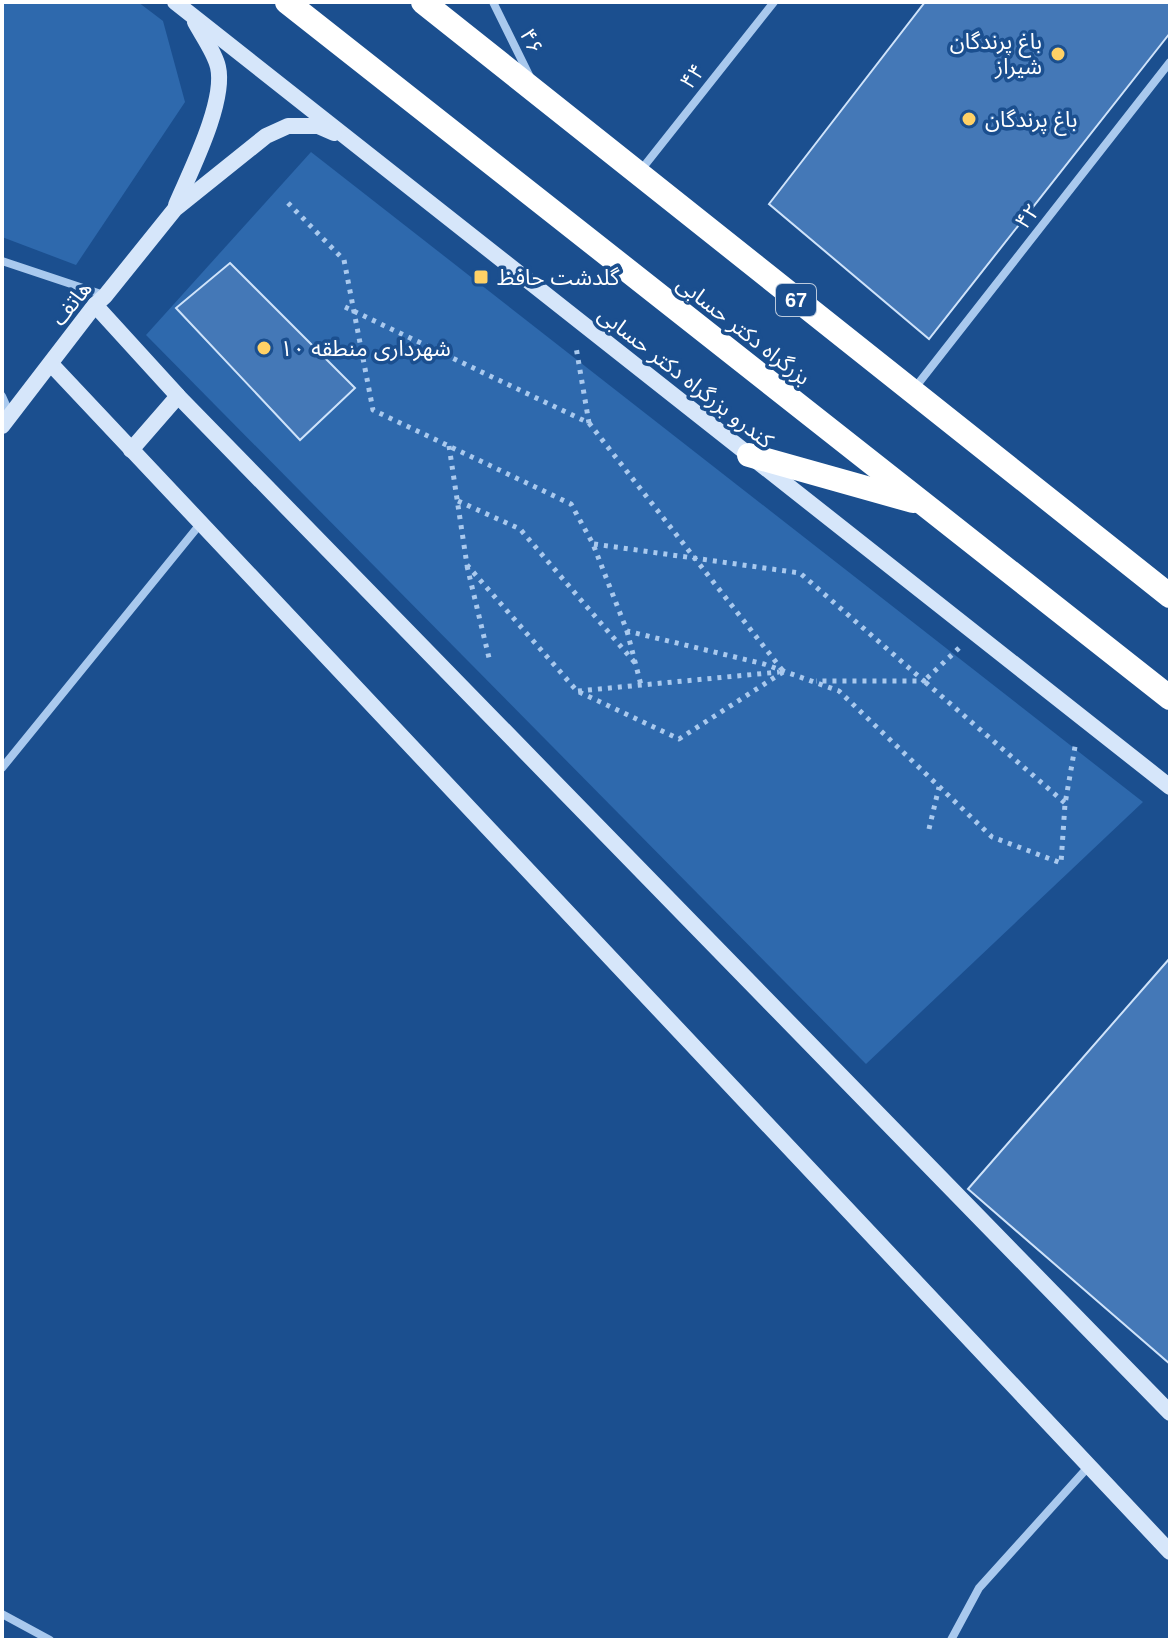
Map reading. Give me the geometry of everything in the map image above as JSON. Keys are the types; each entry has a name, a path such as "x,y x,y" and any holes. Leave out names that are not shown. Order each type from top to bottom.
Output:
{"highway":[{"name":"بزرگراه دکتر حسابی","path":"287,2 1170,698"},
{"name":"67","path":"423,2 1170,596"},
{"path":"749,455 923,504"}],"street":[{"name":"کندرو بزرگراه دکتر حسابی","path":"175,2 1170,787"},
{"name":"۴۶","path":"493,2 540,96"},
{"name":"۴۴","path":"638,173 774,2"},
{"path":"175,209 205,135 218,93 218,67 193,16"},
{"name":"۴۲","path":"912,392 1170,62"},
{"path":"175,209 266,136 288,126 318,126 348,139"},
{"name":"هاتف","path":"6,421 175,209"},
{"path":"2,261 100,300 178,396 1170,1413"},
{"path":"51,364 1170,1552"},
{"path":"2,396 6,421"},
{"path":"131,450 178,396"},
{"path":"2,768 201,523"},
{"path":"951,1640 979,1588 1089,1466"},
{"path":"2,1614 50,1640"}],"path":[{"path":"288,203 344,260 373,410 571,504 593,544 627,631 641,685"},
{"path":"345,307 589,423 784,672"},
{"path":"570,313 589,423"},
{"path":"449,446 467,565 490,662"},
{"path":"457,501 520,529 636,664"},
{"path":"593,544 800,573 1065,804"},
{"path":"467,565 577,691 679,739 784,672"},
{"path":"627,631 764,664 839,691 992,837 1061,863 1065,804 1081,717"},
{"path":"809,680 924,681 974,633"},
{"path":"577,691 784,672"},
{"path":"929,829 939,786"}],"shaded area":[{"path":"2,2 138,2 163,21 185,102 76,265 2,237"},
{"path":"311,152 1143,802 866,1064 146,335"}],"building":[{"name":"باغ پرندگان","path":"925,2 1170,2 1170,33 929,339 769,204"},
{"name":"شهرداری منطقه ۱۰","path":"230,263 355,388 300,440 176,308"},
{"path":"1170,958 1170,1364 968,1189"}],"place":[{"name":"باغ پرندگان شیراز","path":"1058,54"},
{"name":"باغ پرندگان","path":"969,119"},
{"name":"گلدشت حافظ","path":"481,277"},
{"name":"شهرداری منطقه ۱۰","path":"264,348"}]}
